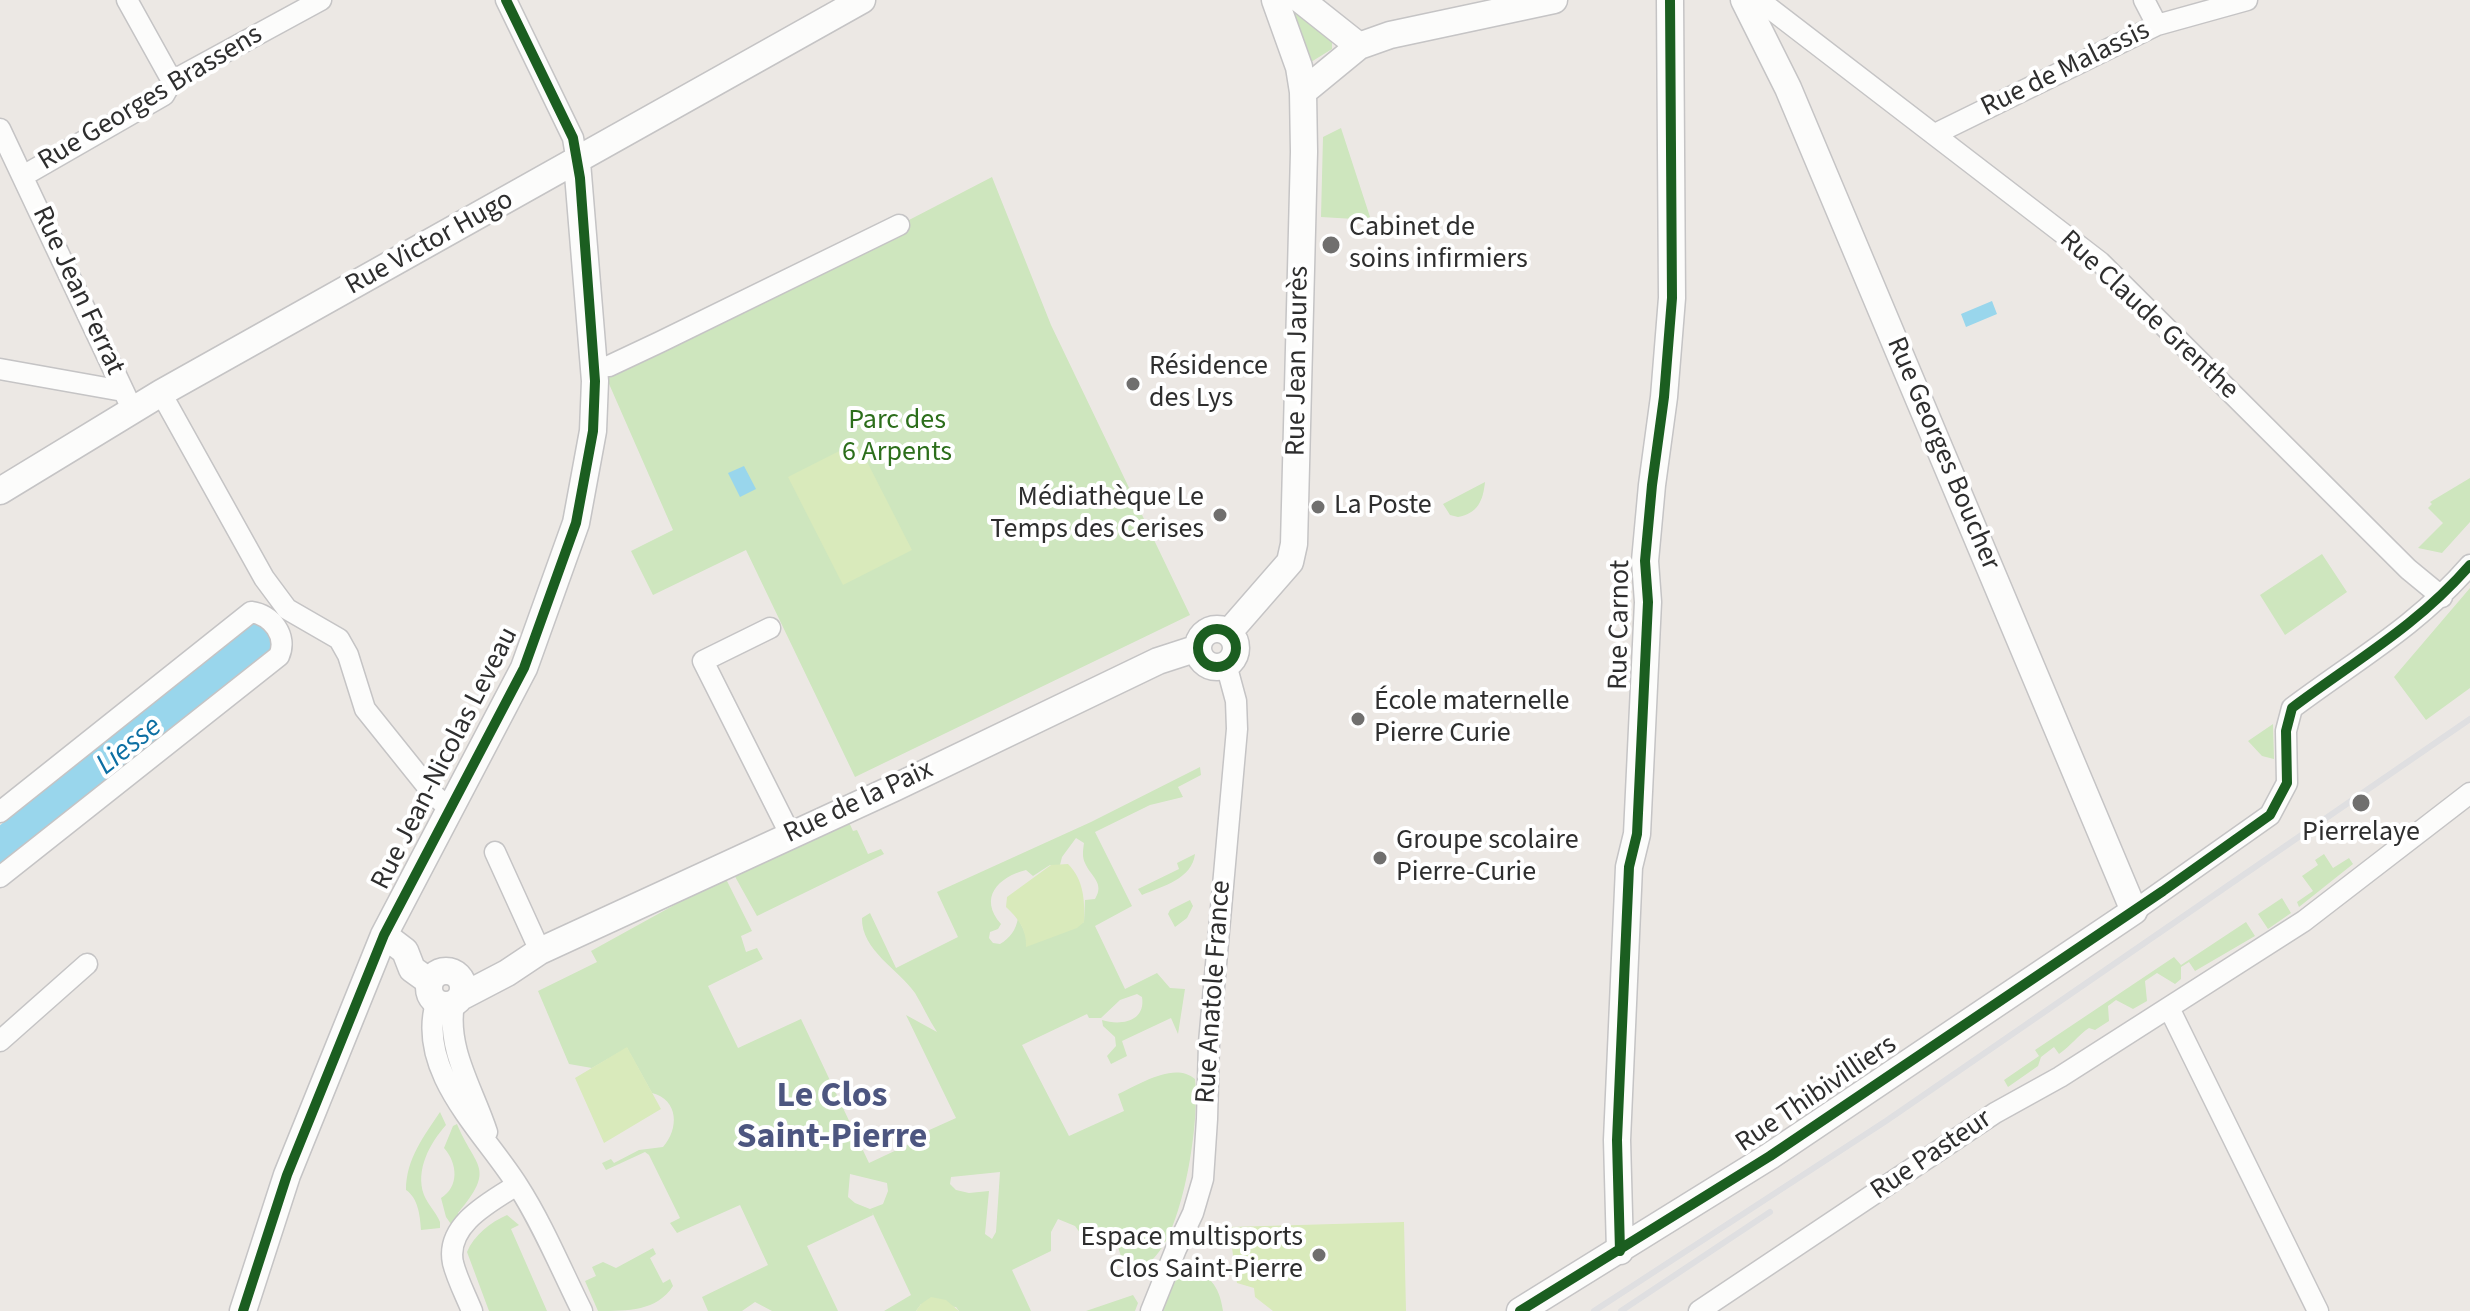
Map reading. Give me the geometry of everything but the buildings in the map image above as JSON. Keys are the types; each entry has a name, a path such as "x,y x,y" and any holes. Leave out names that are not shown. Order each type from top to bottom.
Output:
{"street":[{"path":"127,0 172,81"},
{"name":"Rue Georges Brassens","path":"23,176 164,95 172,81 321,0"},
{"path":"506,0 573,138 577,162"},
{"name":"Rue Victor Hugo","path":"0,491 128,401 161,393 862,0"},
{"name":"Rue Jean Jaurès","path":"1229,632 1290,562 1294,544 1303,92 1299,67 1275,0"},
{"path":"1301,0 1359,46"},
{"path":"1303,92 1359,46 1390,35 1554,0"},
{"name":"Rue Carnot","path":"1620,1251 1617,1140 1629,867 1638,818 1648,602 1645,561 1672,298 1670,0"},
{"name":"Rue Georges Boucher","path":"1744,0 1788,88 2134,911"},
{"name":"Rue Claude Grenthe","path":"1759,0 2100,262 2408,569 2442,597"},
{"path":"2144,0 2157,25"},
{"name":"Rue de Malassis","path":"1935,134 2157,25 2247,0"},
{"name":"Rue Jean Ferrat","path":"0,129 128,401"},
{"name":"Rue Jean-Nicolas Leveau","path":"243,1311 287,1175 394,943 450,809 524,668 576,523 593,431 594,367 577,162"},
{"path":"594,367 609,366 899,225"},
{"path":"0,369 128,401"},
{"path":"161,393 264,578 287,609 339,639 348,655 365,709 434,795 450,809"},
{"path":"2134,911 2270,815 2287,783 2286,731 2292,708 2414,622 2442,597 2470,565"},
{"path":"0,812 251,612 265,617 275,626 282,642 279,656 0,877"},
{"path":"770,628 703,661 790,834"},
{"path":"1211,630 1229,632 1236,643 1231,660 1226,664 1210,665 1201,658 1198,648 1201,637 1211,630"},
{"name":"Rue de la Paix","path":"446,988 532,957 1158,661 1198,648"},
{"name":"Rue Anatole France","path":"1151,1311 1193,1213 1203,1179 1209,1043 1237,729 1236,701 1226,664"},
{"name":"Rue Pasteur","path":"1699,1311 1995,1113 2060,1077 2304,921 2470,793"},
{"path":"495,852 532,957"},
{"name":"Rue Thibivilliers","path":"1520,1311 1770,1156 2134,911"},
{"path":"394,943 412,969 446,988 431,1028 438,1060 466,1115 517,1185 582,1311"},
{"path":"0,1041 87,964"},
{"path":"2169,1008 2318,1311"},
{"path":"472,1311 452,1261 455,1237 470,1216 517,1185"}],"green space":[{"path":"1282,0 1332,37 1332,49 1307,62"},
{"path":"1341,128 1371,220 1321,217 1323,137"},
{"name":"Parc des 6 Arpents","path":"992,177 1051,325 1190,615 855,777 746,550 653,595 631,551 673,530 606,377"},
{"path":"857,442 912,550 843,585 788,477"},
{"path":"2470,478 2470,522 2442,553 2418,548 2443,523 2428,508 2432,504 2430,502"},
{"path":"1485,482 1483,495 1475,509 1458,517 1450,515 1443,504"},
{"path":"2322,554 2347,592 2285,635 2260,595"},
{"path":"2470,588 2470,688 2426,720 2394,677"},
{"path":"2273,724 2274,759 2262,756 2248,741"},
{"path":"1200,767 1201,775 1178,787 1183,797 1150,805 1095,832 1132,906 1095,926 1125,989 1157,973 1170,988 1185,989 1178,1034 1171,1018 1122,1041 1127,1056 1111,1064 1107,1056 1116,1046 1115,1037 1103,1026 1102,1020 1124,1022 1136,1017 1142,1005 1142,997 1137,994 1120,1000 1101,1018 1089,1018 1087,1014 1022,1045 1069,1136 1124,1111 1118,1094 1146,1081 1177,1072 1195,1079 1195,1120 1188,1173 1174,1223 1154,1258 1126,1271 1108,1229 1086,1241 1075,1226 1058,1219 1051,1232 1051,1251 1012,1270 1031,1311 959,1311 956,1307 921,1304 916,1311 884,1311 911,1295 872,1212 873,1215 807,1246 838,1311 772,1311 755,1302 742,1311 708,1311 702,1297 768,1265 740,1205 677,1233 670,1223 680,1218 649,1155 645,1152 606,1170 602,1163 611,1159 614,1163 639,1150 663,1147 674,1124 672,1108 652,1093 627,1048 592,1068 569,1064 538,991 597,962 591,951 725,877 752,931 741,936 746,952 757,948 763,959 708,986 738,1048 801,1019 869,1163 956,1118 906,1015 937,1032 915,993 874,950 863,929 862,918 870,913 896,968 958,937 937,892 1091,822","holes":["1076,838 1084,843 1084,861 1098,889 1095,899 1085,900 1084,922 1026,946 1027,937 1018,918 1010,936 1000,944 993,943 989,938 990,932 1001,924 991,906 994,890 1016,873 1026,870 1033,876 1050,865 1060,865","1000,1172 996,1232 992,1239 985,1234 989,1191 969,1193 956,1190 950,1184 951,1177","850,1174 887,1183 888,1191 883,1204 870,1209 848,1197"]},
{"path":"848,820 853,831 857,830 868,854 881,849 884,854 757,916 733,873"},
{"path":"1195,854 1193,863 1182,876 1142,895 1138,889 1179,869 1177,863"},
{"path":"2324,854 2333,868 2349,858 2353,864 2299,907 2297,902 2313,891 2302,876 2318,865 2315,860"},
{"path":"1068,864 1082,891 1084,922 1077,928 1026,947 1021,925 1006,907 1007,897 1051,865"},
{"path":"2282,898 2291,913 2268,929 2258,914"},
{"path":"1190,900 1193,906 1187,918 1175,927 1168,914 1170,910"},
{"path":"2246,922 2255,936 2195,971 2189,962 2181,967 2181,979 2175,984 2157,973 2145,981 2147,1001 2133,1009 2116,1000 2108,1006 2109,1021 2095,1030 2089,1028 2059,1054 2054,1047 2041,1057 2038,1066 2008,1087 2004,1080 2039,1056 2035,1050 2174,957 2181,965"},
{"path":"627,1047 661,1109 604,1143 575,1078"},
{"path":"440,1112 446,1125 430,1148 421,1176 424,1195 440,1222 440,1228 421,1230 416,1202 406,1190 407,1179 417,1148"},
{"path":"457,1124 476,1159 480,1176 453,1227 446,1217 441,1198 454,1182 452,1161 444,1148 453,1126"},
{"path":"507,1215 519,1225 511,1229 547,1311 489,1311 467,1252 484,1230"},
{"name":"Espace multisports Clos Saint-Pierre","path":"1404,1222 1406,1311 1273,1311 1255,1297 1254,1288 1237,1283 1229,1227"},
{"path":"653,1248 656,1254 650,1258 663,1283 670,1279 673,1286 659,1300 641,1308 598,1311 585,1281 596,1276 592,1267 603,1262 616,1268"},
{"path":"1186,1262 1212,1282 1223,1311 1159,1311"},
{"path":"1133,1295 1138,1303 1135,1311 1086,1311"},
{"path":"931,1297 946,1300 959,1311 916,1311"}],"water":[{"path":"1992,301 1997,314 1966,327 1961,314"},
{"path":"744,466 756,489 740,497 728,473"}],"waterway":[{"name":"Liesse","path":"0,851 260,642"}],"railway":[{"path":"1594,1311 1886,1121 2470,719"},
{"path":"1621,1311 1770,1212"}],"cycle path":[{"path":"243,1311 287,1175 384,935 524,668 576,523 593,431 595,381 580,178 573,138 506,0"},
{"path":"1620,1251 1617,1140 1629,867 1637,834 1648,602 1645,561 1672,298 1670,0"},
{"path":"1520,1311 1770,1156 2163,891 2270,815 2287,783 2286,731 2292,708 2407,624 2470,565"},
{"path":"1217,629 1230,635 1236,648 1230,661 1217,667 1204,661 1198,648 1204,635 1217,629"}],"place":[{"name":"Cabinet de soins infirmiers","path":"1331,245"},
{"name":"Résidence des Lys","path":"1133,384"},
{"name":"La Poste","path":"1318,507"},
{"name":"Médiathèque Le Temps des Cerises","path":"1220,515"},
{"name":"École maternelle Pierre Curie","path":"1358,719"},
{"name":"Pierrelaye","path":"2361,803"},
{"name":"Groupe scolaire Pierre-Curie","path":"1380,858"},
{"name":"Espace multisports Clos Saint-Pierre","path":"1319,1255"}],"district":[{"name":"Le Clos Saint-Pierre","path":"832,1118"}]}
